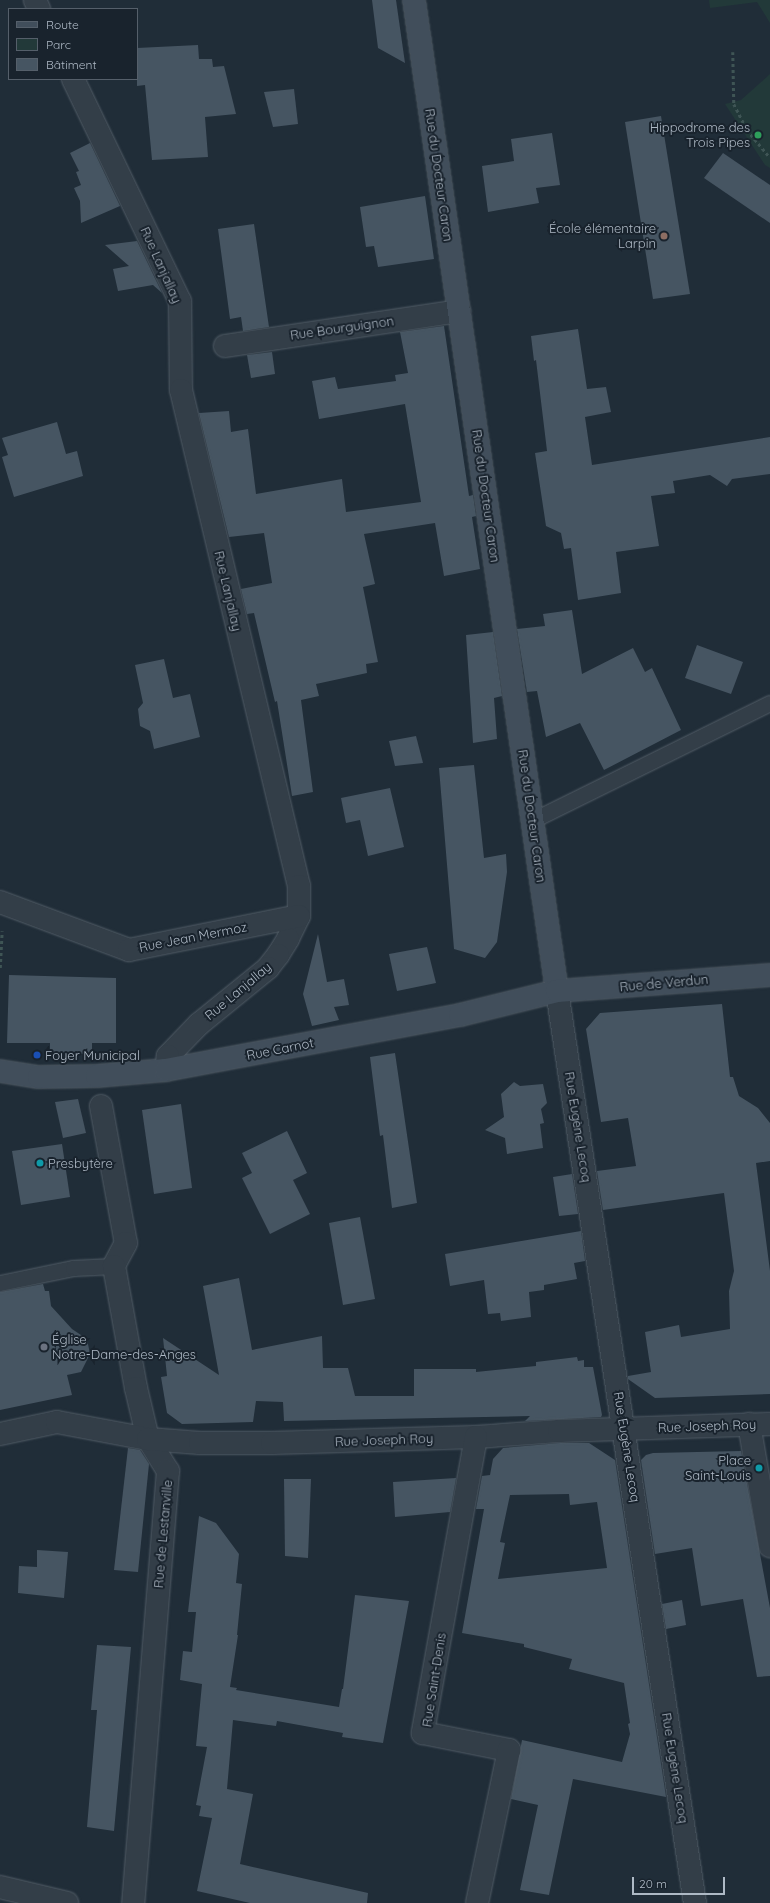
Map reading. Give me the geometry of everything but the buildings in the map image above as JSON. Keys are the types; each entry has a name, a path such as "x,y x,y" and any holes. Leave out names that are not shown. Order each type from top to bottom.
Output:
{"street":[{"name":"Rue du Docteur Caron","path":"414,0 558,992"},
{"name":"Rue Lanjallay","path":"73,80 180,301 181,390 299,886 299,916 288,939 268,968 199,1024 168,1056 166,1070"},
{"name":"Rue Bourguignon","path":"224,346 459,311"},
{"name":"Rue Jean Mermoz","path":"1,902 129,950 299,916"},
{"name":"Rue de Verdun","path":"558,992 770,975"},
{"name":"Rue Carnot","path":"0,1071 46,1077 96,1076 166,1070 460,1015 558,992"},
{"name":"Rue Eugène Lecoq","path":"558,992 695,1903"},
{"path":"101,1106 126,1243 114,1266"},
{"name":"Rue de Lestanville","path":"114,1266 140,1406 148,1439 168,1471 133,1903"},
{"name":"Rue Joseph Roy","path":"0,1434 57,1422 148,1439 200,1443 272,1443 476,1437 624,1429 770,1424"},
{"path":"749,1424 770,1546"},
{"name":"Rue Saint-Denis","path":"476,1437 424,1733 509,1750 477,1903"},
{"path":"0,1887 67,1903"}],"lane":[{"path":"533,820 770,703"},
{"path":"0,1284 73,1268 114,1266"}],"path":[{"path":"734,52 734,104 747,130 770,157"},
{"path":"0,968 1,902"}],"green space":[{"path":"709,0 770,0 770,23 757,2 710,8"},
{"name":"Hippodrome des Trois Pipes","path":"770,74 770,168 765,165 725,104 741,100"}],"place":[{"name":"Hippodrome des Trois Pipes","path":"758,135"},
{"name":"École élémentaire Larpin","path":"664,236"},
{"name":"Foyer Municipal","path":"37,1055"},
{"name":"Presbytère","path":"40,1163"},
{"name":"Église Notre-Dame-des-Anges","path":"44,1347"},
{"name":"Place Saint-Louis","path":"759,1468"}]}
